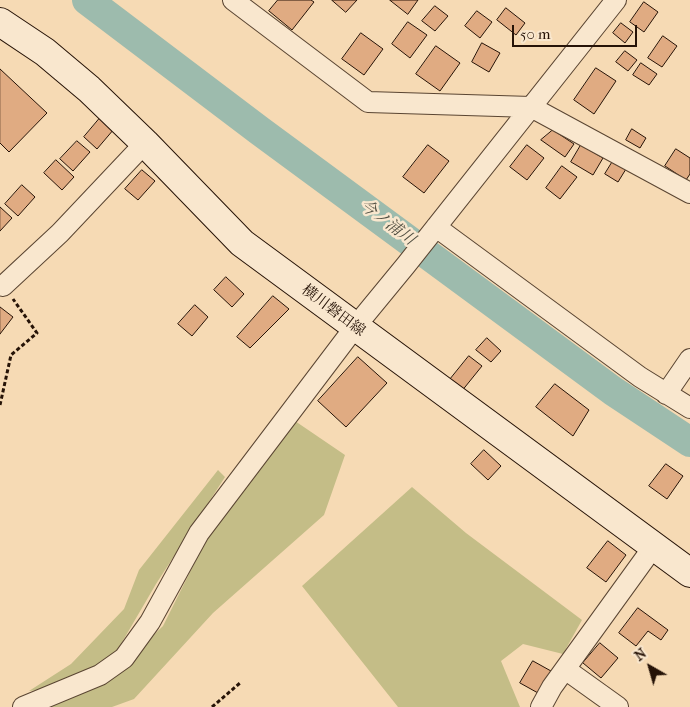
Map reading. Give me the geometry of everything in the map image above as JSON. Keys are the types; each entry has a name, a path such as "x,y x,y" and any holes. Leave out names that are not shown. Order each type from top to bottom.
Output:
{"main road":[{"name":"横川磐田線","path":"0,23 45,52 89,89 242,243 690,573"}],"street":[{"path":"233,0 368,102 531,107 690,193"},
{"path":"23,707 100,675 124,658 150,622 199,533 355,327 616,0"},
{"path":"3,286 60,233 145,144"},
{"path":"435,228 640,377 690,408"},
{"path":"666,394 690,359"},
{"path":"541,707 552,687 654,546"},
{"path":"565,669 618,707"}],"path":[{"path":"0,405 11,355 37,333 3,286"},
{"path":"212,707 240,683"}],"shaded area":[{"path":"295,421 345,455 324,515 213,613 134,699 112,707 41,707 110,677 163,626 208,536"},
{"path":"218,470 225,477 156,584 111,661 49,689 29,691 71,664 124,609 139,570"},
{"path":"412,487 466,533 582,620 563,654 523,644 501,661 520,707 398,707 302,586"}],"building":[{"path":"278,0 311,0 314,2 292,30 269,11"},
{"path":"332,0 357,0 346,12"},
{"path":"390,0 418,0 408,14"},
{"path":"644,2 658,12 644,32 630,22"},
{"path":"435,6 448,16 435,31 422,21"},
{"path":"506,8 525,23 516,35 497,20"},
{"path":"477,11 492,22 480,38 465,26"},
{"path":"408,22 427,35 410,58 392,44"},
{"path":"621,23 633,32 625,43 613,33"},
{"path":"361,33 383,49 364,75 342,59"},
{"path":"663,36 677,46 662,67 648,58"},
{"path":"482,43 500,53 489,72 472,62"},
{"path":"436,46 460,63 440,91 416,74"},
{"path":"625,51 637,60 628,71 616,62"},
{"path":"641,63 657,74 649,85 633,75"},
{"path":"596,68 616,81 594,114 574,100"},
{"path":"0,69 47,113 9,152 0,143"},
{"path":"100,118 114,129 97,149 84,137"},
{"path":"632,129 646,138 640,148 626,140"},
{"path":"553,130 574,144 565,157 541,140"},
{"path":"77,141 90,152 73,171 60,159"},
{"path":"428,145 449,161 424,193 403,177"},
{"path":"527,145 544,158 527,180 510,167"},
{"path":"581,145 603,158 593,175 571,162"},
{"path":"676,149 690,158 690,174 686,180 665,166"},
{"path":"56,160 74,177 62,190 44,173"},
{"path":"613,161 626,169 618,182 605,174"},
{"path":"562,166 577,177 560,199 546,188"},
{"path":"142,170 155,181 138,200 125,189"},
{"path":"22,185 35,197 18,216 5,204"},
{"path":"0,207 12,218 0,231"},
{"path":"226,277 244,294 232,307 214,290"},
{"path":"273,296 289,309 250,348 237,337"},
{"path":"195,305 208,317 192,336 178,324"},
{"path":"0,307 13,317 0,334"},
{"path":"487,338 501,351 491,362 476,350"},
{"path":"469,356 482,366 461,392 448,382"},
{"path":"358,357 387,383 346,427 318,401"},
{"path":"555,384 589,410 573,436 536,407"},
{"path":"484,450 501,466 488,480 471,464"},
{"path":"666,464 683,476 667,499 649,486"},
{"path":"608,541 626,555 606,582 587,568"},
{"path":"638,608 668,630 661,640 648,631 636,646 619,633"},
{"path":"600,643 618,658 601,678 583,663"},
{"path":"533,661 551,671 538,693 520,683"}],"waterway":[{"name":"今ノ浦川","path":"87,0 260,131 613,391 690,442"}]}
